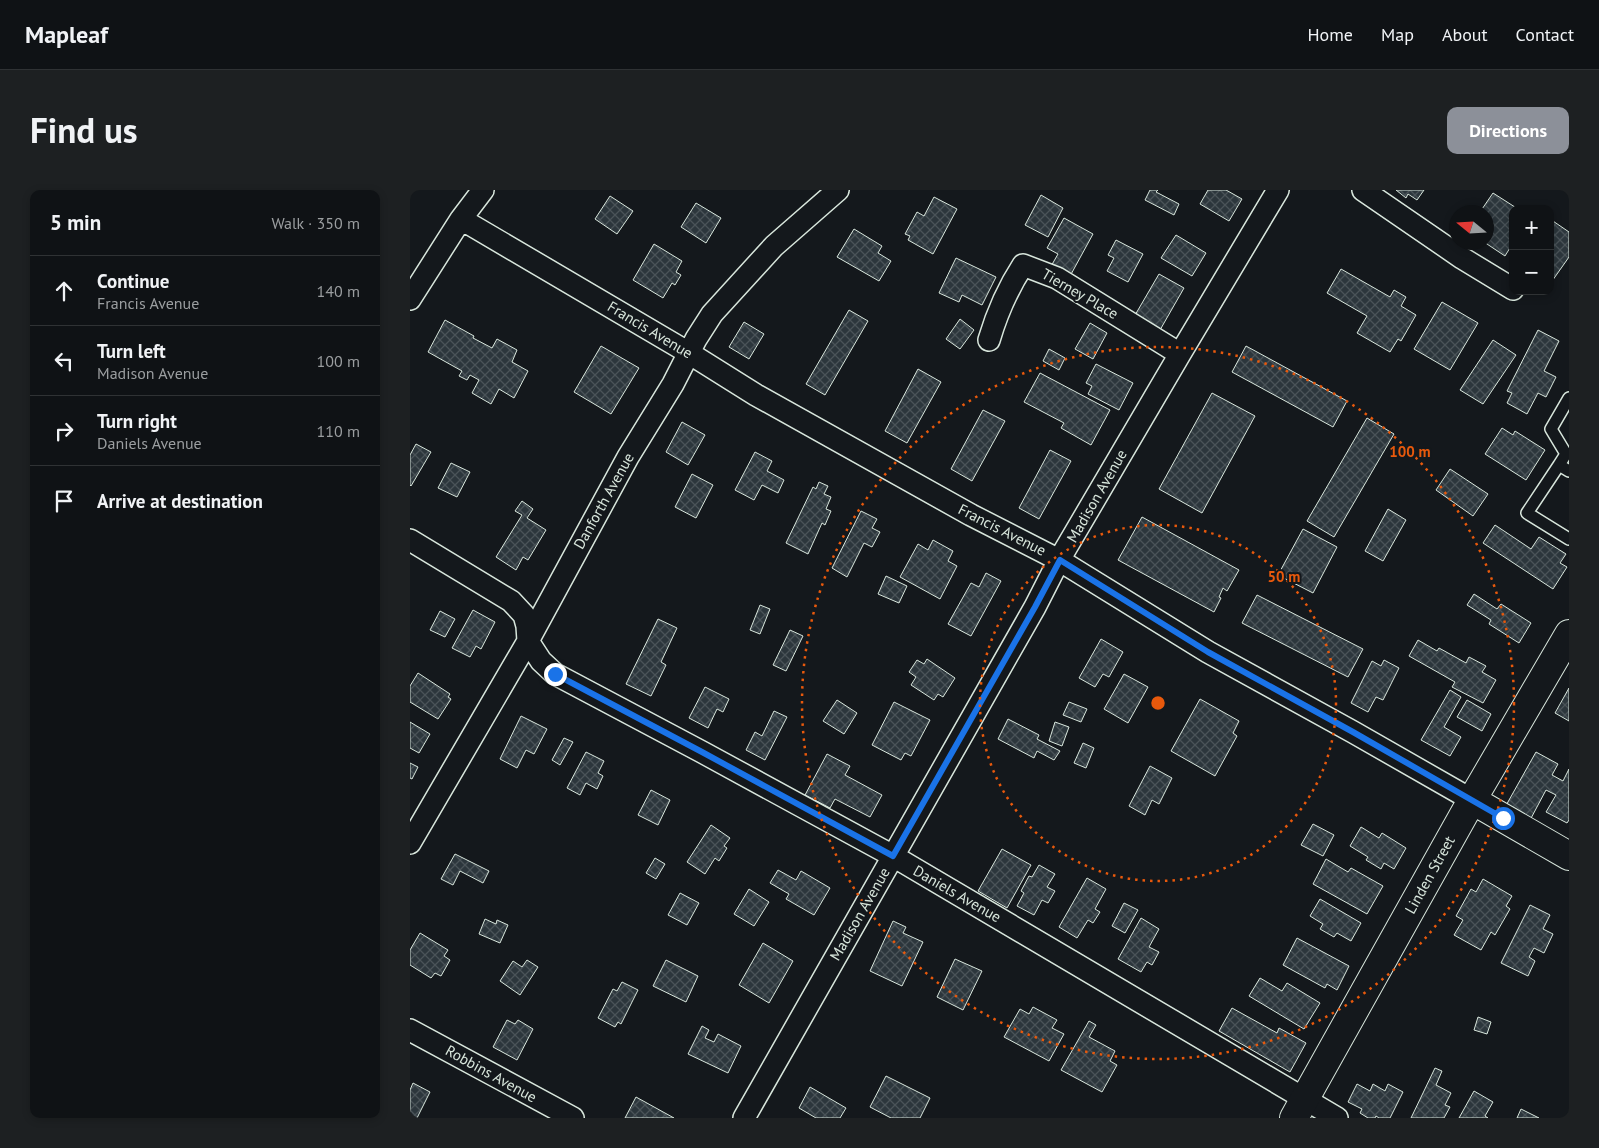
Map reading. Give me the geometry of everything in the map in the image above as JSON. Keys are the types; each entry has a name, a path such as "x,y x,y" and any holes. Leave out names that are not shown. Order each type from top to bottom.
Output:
{"street":[{"path":"410,299 461,219 483,190"},
{"name":"Danforth Avenue","path":"410,843 528,641 628,457 673,384 712,314 774,246 838,190"},
{"name":"Madison Avenue","path":"744,1118 1060,560 1278,190"},
{"path":"1363,190 1462,258 1509,287"},
{"name":"Francis Avenue","path":"461,219 689,353 756,395 971,515 1060,560 1208,652 1344,727 1569,856"},
{"name":"Tierney Place","path":"990,340 998,313 1012,282 1024,265 1057,278 1180,354"},
{"path":"410,540 512,600 524,615 528,641"},
{"name":"Linden Street","path":"1299,1108 1472,800 1569,634"},
{"name":"Daniels Avenue","path":"528,641 541,661 555,674 893,856 1299,1108 1337,1118"},
{"name":"Robbins Avenue","path":"410,1030 572,1118"}],"lane":[{"path":"1569,398 1551,428 1566,454 1564,468 1528,513 1569,539"}],"building":[{"path":"1150,190 1158,190 1156,192 1179,204 1174,215 1145,200"},
{"path":"1208,190 1226,190 1242,199 1229,221 1200,204"},
{"path":"1396,190 1424,190 1417,200 1408,194 1406,198"},
{"path":"1493,193 1512,205 1509,205 1509,250 1505,256 1494,249 1494,205 1485,205"},
{"path":"1041,195 1063,208 1048,237 1025,225"},
{"path":"610,196 633,211 617,234 595,219"},
{"path":"934,197 957,209 933,254 908,240 910,236 905,234 917,212 924,216"},
{"path":"696,203 721,218 706,243 681,227"},
{"path":"1064,218 1093,234 1069,278 1050,268 1058,254 1047,248"},
{"path":"1554,222 1569,232 1569,257 1554,278"},
{"path":"854,229 882,246 878,253 891,261 879,281 837,257"},
{"path":"1176,235 1206,253 1192,276 1161,258"},
{"path":"1116,240 1143,254 1128,282 1107,271 1114,258 1108,255"},
{"path":"654,244 682,261 676,272 681,275 675,285 672,283 663,298 633,280"},
{"path":"956,258 996,277 982,305 962,295 959,302 939,293"},
{"path":"1341,269 1390,297 1394,290 1406,297 1401,306 1416,315 1401,341 1398,339 1390,352 1357,333 1367,316 1327,293"},
{"path":"1159,274 1184,288 1156,337 1131,322"},
{"path":"1442,302 1478,323 1450,370 1414,349"},
{"path":"849,310 868,321 825,395 806,384"},
{"path":"960,319 974,330 960,349 946,339"},
{"path":"445,320 492,348 497,339 517,350 512,362 528,371 514,398 499,389 491,404 472,393 479,380 470,375 467,380 459,376 462,371 428,352"},
{"path":"744,322 764,334 749,359 729,347"},
{"path":"1090,323 1107,333 1093,359 1075,349"},
{"path":"1538,330 1559,341 1544,371 1556,377 1546,397 1538,393 1527,414 1507,403 1512,393 1507,391"},
{"path":"1493,340 1516,355 1483,404 1460,390"},
{"path":"601,346 639,368 611,414 574,392"},
{"path":"1246,346 1347,401 1333,427 1232,372"},
{"path":"1049,349 1065,358 1059,370 1043,361"},
{"path":"1096,364 1133,383 1119,410 1088,394 1092,386 1086,383"},
{"path":"918,369 941,382 907,443 885,431"},
{"path":"1040,373 1110,410 1091,445 1061,428 1064,423 1024,402"},
{"path":"1212,393 1255,416 1202,513 1159,489"},
{"path":"983,410 1005,421 972,481 951,469"},
{"path":"1367,418 1394,434 1334,537 1307,521"},
{"path":"682,422 705,435 688,465 666,452"},
{"path":"1502,428 1513,435 1515,431 1545,450 1526,480 1485,454"},
{"path":"416,444 431,452 411,486 410,455"},
{"path":"1050,450 1071,461 1039,519 1019,508"},
{"path":"755,452 772,461 767,471 784,480 778,493 762,485 754,500 735,490"},
{"path":"451,463 470,472 457,497 438,488"},
{"path":"1450,469 1488,494 1473,516 1436,490"},
{"path":"692,474 713,485 696,518 675,507"},
{"path":"819,482 828,486 824,494 831,497 826,509 831,511 825,525 822,523 808,554 786,543 813,487 816,489"},
{"path":"522,501 533,509 527,518 546,530 528,560 523,557 516,570 496,557 522,515 515,511"},
{"path":"1388,509 1406,520 1383,561 1365,551"},
{"path":"861,511 877,519 872,528 880,532 872,547 864,543 847,577 832,568"},
{"path":"1142,517 1239,570 1227,591 1223,588 1219,597 1221,598 1214,612 1118,560"},
{"path":"1495,525 1531,549 1539,537 1566,554 1560,563 1567,567 1553,589 1483,543"},
{"path":"1303,529 1337,547 1313,593 1278,575"},
{"path":"933,540 953,551 948,561 957,566 940,599 900,577 918,544 928,550"},
{"path":"986,573 1001,581 971,636 948,624 971,583 979,587"},
{"path":"886,576 907,586 899,603 878,594"},
{"path":"1474,594 1497,609 1501,604 1531,623 1519,643 1489,624 1491,620 1467,605"},
{"path":"1257,595 1363,649 1348,677 1242,623"},
{"path":"760,605 770,609 760,634 750,630"},
{"path":"473,610 495,622 481,649 476,646 470,657 452,648"},
{"path":"440,611 455,619 445,637 430,630"},
{"path":"658,619 677,628 661,662 666,665 651,696 626,684"},
{"path":"790,630 803,636 786,671 773,665"},
{"path":"1101,639 1123,652 1109,677 1103,674 1095,687 1079,678"},
{"path":"1418,640 1437,651 1439,648 1466,663 1469,657 1486,666 1482,672 1496,680 1483,703 1452,687 1455,682 1409,656"},
{"path":"927,659 955,678 943,697 938,694 934,700 911,685 916,677 909,672 917,660 924,664"},
{"path":"1384,660 1399,668 1383,700 1376,697 1368,712 1351,703 1372,661 1381,666"},
{"path":"418,673 450,694 448,697 451,699 438,719 410,702 410,686"},
{"path":"1124,674 1148,687 1128,723 1104,709"},
{"path":"705,687 729,699 723,712 717,709 708,728 689,718"},
{"path":"1569,688 1569,721 1555,713"},
{"path":"1450,690 1461,697 1444,727 1461,737 1450,756 1421,740"},
{"path":"1200,699 1239,721 1233,733 1237,736 1215,776 1171,751"},
{"path":"837,700 857,713 844,734 823,721"},
{"path":"1467,700 1491,714 1482,731 1457,717"},
{"path":"894,702 930,720 911,756 905,753 901,760 872,745"},
{"path":"1069,702 1087,709 1081,722 1063,715"},
{"path":"774,711 787,717 765,760 746,750 755,732 762,736"},
{"path":"521,716 547,729 534,754 526,750 517,768 500,759"},
{"path":"1008,719 1039,735 1037,739 1060,751 1054,760 1037,751 1034,758 998,739"},
{"path":"410,722 430,734 419,753 410,748"},
{"path":"1055,722 1069,727 1062,746 1049,741"},
{"path":"564,738 573,742 560,765 552,760"},
{"path":"1083,743 1094,748 1086,768 1074,763"},
{"path":"586,752 604,761 598,773 603,776 597,789 586,783 580,795 567,788"},
{"path":"1536,752 1558,764 1552,775 1563,781 1569,769 1569,820 1567,823 1546,812 1556,795 1546,790 1529,822 1504,809"},
{"path":"827,754 850,766 845,775 882,795 870,817 835,799 830,808 805,795"},
{"path":"410,763 418,767 412,779 410,778"},
{"path":"1150,766 1172,778 1159,804 1152,800 1145,815 1129,806"},
{"path":"651,790 670,800 658,825 638,815"},
{"path":"1313,824 1334,835 1323,856 1301,845"},
{"path":"711,825 730,838 724,846 727,848 719,861 715,858 705,874 687,862"},
{"path":"1361,827 1379,838 1382,833 1406,848 1394,869 1384,863 1381,869 1366,860 1368,857 1350,846"},
{"path":"1002,849 1031,865 1007,908 978,891"},
{"path":"455,854 489,871 483,883 460,871 453,885 441,879"},
{"path":"655,858 665,864 656,879 646,873"},
{"path":"1326,859 1348,872 1351,868 1383,886 1367,914 1313,884"},
{"path":"1039,865 1055,874 1047,887 1055,891 1048,903 1042,900 1034,915 1017,906 1024,893 1021,891 1029,876 1032,877"},
{"path":"778,870 796,880 801,871 830,888 814,915 786,899 789,894 770,883"},
{"path":"1087,878 1106,889 1095,909 1100,912 1093,923 1088,920 1077,938 1059,927"},
{"path":"1483,879 1512,896 1506,906 1510,909 1495,935 1491,932 1481,950 1454,935 1463,920 1456,916 1471,889 1476,892"},
{"path":"749,889 769,902 754,926 734,914"},
{"path":"680,893 699,903 687,925 668,915"},
{"path":"1320,899 1361,923 1351,941 1337,933 1334,937 1320,929 1323,924 1310,916"},
{"path":"1124,903 1138,910 1125,933 1112,926"},
{"path":"1530,905 1550,915 1543,929 1553,934 1544,953 1534,948 1529,957 1535,961 1528,976 1501,963"},
{"path":"1141,918 1159,929 1149,947 1159,952 1152,965 1147,962 1141,972 1118,959"},
{"path":"485,919 496,924 497,920 508,925 500,943 479,934"},
{"path":"893,921 906,927 903,933 923,942 902,986 870,971"},
{"path":"420,933 448,950 444,956 450,960 441,976 435,973 431,978 410,965 410,950"},
{"path":"1297,938 1349,966 1337,990 1327,984 1325,988 1283,965"},
{"path":"763,943 793,961 769,1003 739,985"},
{"path":"955,959 982,971 963,1010 937,997"},
{"path":"527,960 538,967 520,995 500,981 513,961 522,967"},
{"path":"666,960 698,976 686,1002 653,986"},
{"path":"1260,978 1282,991 1287,983 1320,1003 1304,1029 1249,996"},
{"path":"622,982 638,990 621,1024 618,1022 615,1027 598,1018 613,989 617,991"},
{"path":"1033,1007 1057,1020 1052,1028 1064,1034 1049,1061 1004,1037 1020,1009 1029,1014"},
{"path":"1232,1008 1277,1033 1279,1028 1306,1043 1290,1072 1219,1031"},
{"path":"1478,1017 1491,1022 1487,1034 1474,1030"},
{"path":"507,1020 515,1024 518,1020 533,1029 517,1060 493,1047"},
{"path":"1089,1021 1096,1025 1089,1037 1115,1051 1110,1061 1117,1065 1102,1092 1061,1070"},
{"path":"702,1026 709,1030 705,1038 714,1042 718,1034 741,1046 728,1073 688,1054"},
{"path":"1435,1068 1442,1071 1436,1085 1451,1093 1445,1105 1450,1107 1444,1118 1411,1118"},
{"path":"886,1076 930,1098 920,1118 891,1118 870,1107"},
{"path":"413,1083 430,1092 417,1118 410,1118 410,1090"},
{"path":"1357,1084 1370,1091 1373,1084 1385,1091 1388,1084 1403,1092 1390,1118 1379,1118 1376,1116 1375,1118 1368,1118 1360,1113 1362,1109 1348,1102"},
{"path":"810,1087 846,1108 840,1118 816,1118 799,1108"},
{"path":"1474,1091 1493,1102 1485,1116 1488,1118 1459,1118"},
{"path":"636,1097 674,1118 625,1118"},
{"path":"1521,1109 1539,1118 1517,1118"}],"route":[{"path":"555,674 893,856 1060,560 1208,652 1503,818"}]}
